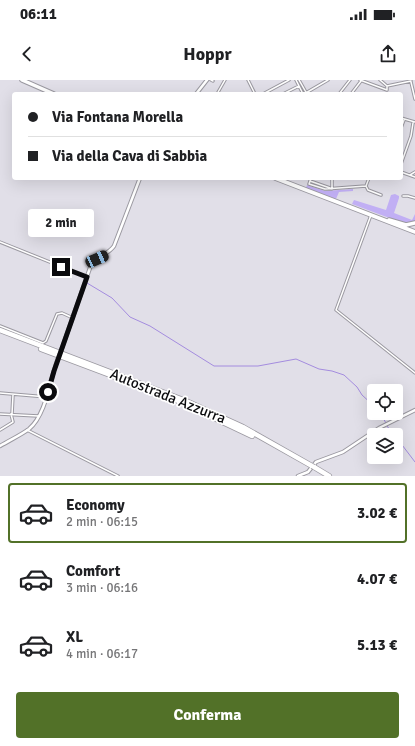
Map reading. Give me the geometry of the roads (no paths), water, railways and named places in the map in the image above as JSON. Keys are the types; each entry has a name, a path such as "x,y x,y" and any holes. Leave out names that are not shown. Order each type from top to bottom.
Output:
{"highway":[{"name":"Autostrada Azzurra","path":"0,330 186,401 246,429 312,467 324,476"},
{"name":"Autostrada Azzurra","path":"0,334 180,402 241,430 329,476"}],"main road":[{"path":"22,80 49,92"},
{"path":"280,180 379,218 415,230"},
{"path":"343,204 415,230"},
{"path":"388,220 405,225 415,224 415,230"}],"street":[{"path":"198,92 207,80"},
{"path":"218,92 225,80"},
{"path":"248,80 254,92"},
{"path":"267,92 289,80"},
{"path":"296,80 304,92"},
{"path":"300,80 304,92"},
{"path":"308,92 328,80"},
{"path":"341,92 350,80"},
{"path":"352,92 360,80 387,90 388,86"},
{"path":"380,80 388,86"},
{"path":"388,86 411,80 415,99"},
{"path":"287,92 299,86"},
{"path":"403,158 414,123 404,120"},
{"path":"408,175 415,172"},
{"path":"403,173 415,177"},
{"path":"0,446 27,430 38,416 47,397 57,361 94,260 109,252 115,246 139,180"},
{"path":"332,180 332,189"},
{"path":"366,186 368,180"},
{"path":"310,181 309,184 323,189 366,186"},
{"path":"310,181 332,189"},
{"path":"366,186 369,191 381,195"},
{"path":"403,196 415,198"},
{"path":"371,215 336,310 415,372"},
{"path":"0,242 87,277"},
{"path":"0,326 43,342 46,341 57,314 62,313 73,318"},
{"path":"0,393 47,397"},
{"path":"0,430 13,423 13,395"},
{"path":"298,476 308,472 316,462 343,452 386,424 415,410"},
{"path":"0,417 1,414 38,416"},
{"path":"27,430 118,476"}],"waterway":[{"path":"87,283 112,298 130,317 150,326 214,366 258,366 296,359 319,369 344,375 357,387 367,400"},
{"path":"403,446 415,462"}]}
